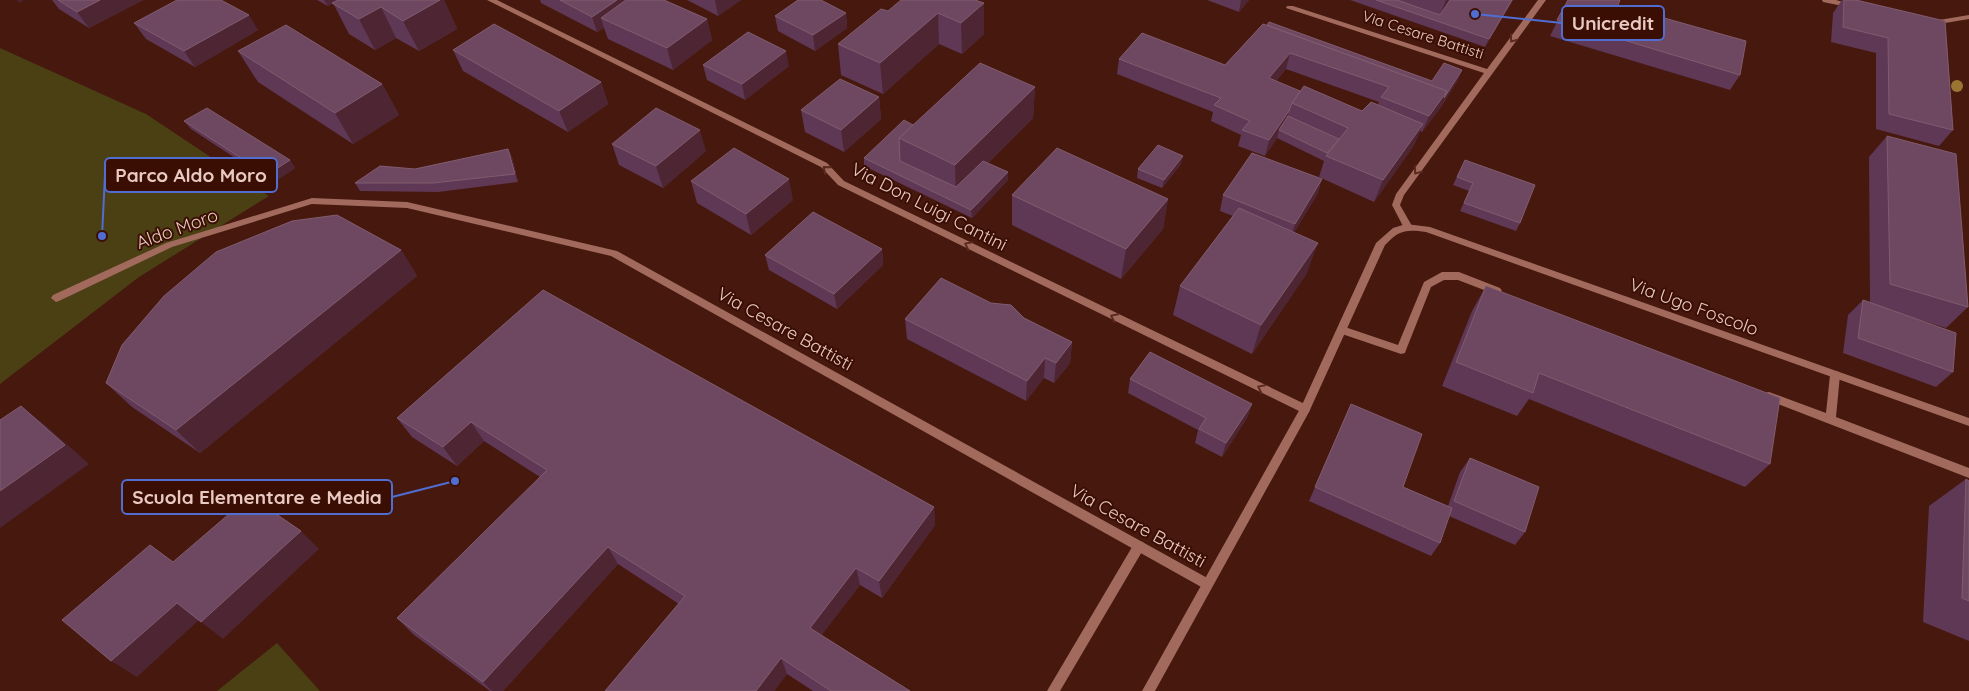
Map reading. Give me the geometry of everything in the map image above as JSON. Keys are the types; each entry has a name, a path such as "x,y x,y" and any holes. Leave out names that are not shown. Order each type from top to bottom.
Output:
{"street":[{"name":"Via Don Luigi Cantini","path":"491,0 824,165 841,183 1305,409"},
{"path":"502,5 512,0"},
{"name":"Via Cesare Battisti","path":"1148,691 1305,409 1381,243 1392,231 1406,226 1396,205 1400,194 1542,0"},
{"path":"1826,0 1863,9"},
{"name":"Via Cesare Battisti","path":"1290,8 1489,72"},
{"path":"1928,24 1969,18"},
{"name":"Via Cesare Battisti","path":"312,201 407,205 614,252 1207,584"},
{"name":"Aldo Moro","path":"56,298 169,245 312,201"},
{"name":"Via Ugo Foscolo","path":"1406,226 1427,229 1969,422"},
{"path":"1342,330 1401,350 1427,285 1442,276 1459,276 1506,294"},
{"path":"1830,420 1835,375"},
{"path":"1756,391 1969,473"},
{"path":"1053,691 1138,546"}],"shaded area":[{"path":"0,48 146,114 269,196 139,277 0,384"},
{"path":"277,643 320,691 217,691"}],"building":[{"path":"58,0 100,0 77,12"},
{"path":"177,0 221,0 249,15 184,51 134,23"},
{"path":"338,0 440,0 403,21 381,7 359,19 332,3"},
{"path":"560,0 617,0 592,17"},
{"path":"626,0 664,0 707,19 667,48 601,18"},
{"path":"798,0 821,0 846,13 813,35 775,16"},
{"path":"901,0 975,0 984,3 961,23 938,13 880,63 838,44 881,9 888,11"},
{"path":"1376,0 1397,0 1440,15 1450,0 1512,0 1489,39"},
{"path":"1568,0 1620,0 1618,5 1746,41 1740,75 1557,20"},
{"path":"1844,0 1856,0 1945,21 1953,130 1889,114 1888,38 1843,27"},
{"path":"1269,22 1432,81 1444,63 1462,70 1444,98 1447,91 1267,25"},
{"path":"494,24 601,82 559,111 453,50"},
{"path":"1263,24 1447,91 1429,116 1381,97 1389,87 1290,53 1269,78 1300,91 1269,140 1242,130 1250,121 1214,105 1221,98 1119,59 1142,33 1225,65"},
{"path":"286,25 382,84 335,113 238,51"},
{"path":"748,32 786,51 742,84 703,65"},
{"path":"980,63 1035,87 955,165 899,138"},
{"path":"840,79 879,97 841,130 801,110"},
{"path":"1304,86 1362,111 1371,102 1423,124 1383,180 1326,156 1348,128 1292,103"},
{"path":"207,108 290,160 267,175 184,121"},
{"path":"656,108 700,130 656,166 612,144"},
{"path":"1288,116 1339,139 1327,153 1279,130"},
{"path":"904,120 913,125 899,138 900,161 956,187 983,161 1008,172 971,210 864,158"},
{"path":"1887,136 1956,154 1968,307 1890,284"},
{"path":"1158,145 1183,156 1164,180 1138,169"},
{"path":"734,148 789,179 746,214 691,181"},
{"path":"1057,148 1168,199 1126,249 1012,195"},
{"path":"508,149 515,174 433,183 355,183 380,166 415,169"},
{"path":"1252,153 1322,179 1295,224 1223,195"},
{"path":"1465,160 1535,185 1520,223 1464,203 1473,183 1457,177"},
{"path":"1239,208 1318,243 1261,325 1180,286"},
{"path":"813,212 882,249 834,294 765,255"},
{"path":"337,215 401,250 176,430 106,383 122,345 164,296 216,252 292,221"},
{"path":"941,278 991,303 1011,305 1024,318 1072,342 1056,363 1045,358 1027,381 905,319"},
{"path":"1486,286 1780,398 1770,464 1539,373 1533,393 1456,362"},
{"path":"543,290 934,507 879,581 856,568 810,628 910,691 831,691 781,658 756,691 605,691 685,596 608,547 483,682 397,618 547,470 471,422 443,447 397,418"},
{"path":"1863,300 1956,333 1953,372 1858,338"},
{"path":"1150,352 1252,404 1226,443 1199,429 1206,418 1130,379"},
{"path":"1351,404 1422,434 1403,487 1452,508 1440,543 1315,487"},
{"path":"21,406 65,445 0,491 0,420"},
{"path":"1470,458 1539,487 1525,532 1454,501"},
{"path":"1966,479 1969,481 1969,601 1962,598"},
{"path":"250,496 301,531 201,622 177,603 111,661 62,620 150,545 173,562"}],"place":[{"name":"Unicredit","path":"1475,14"},
{"name":"Parco Aldo Moro","path":"102,236"},
{"name":"Scuola Elementare e Media","path":"455,481"}]}
